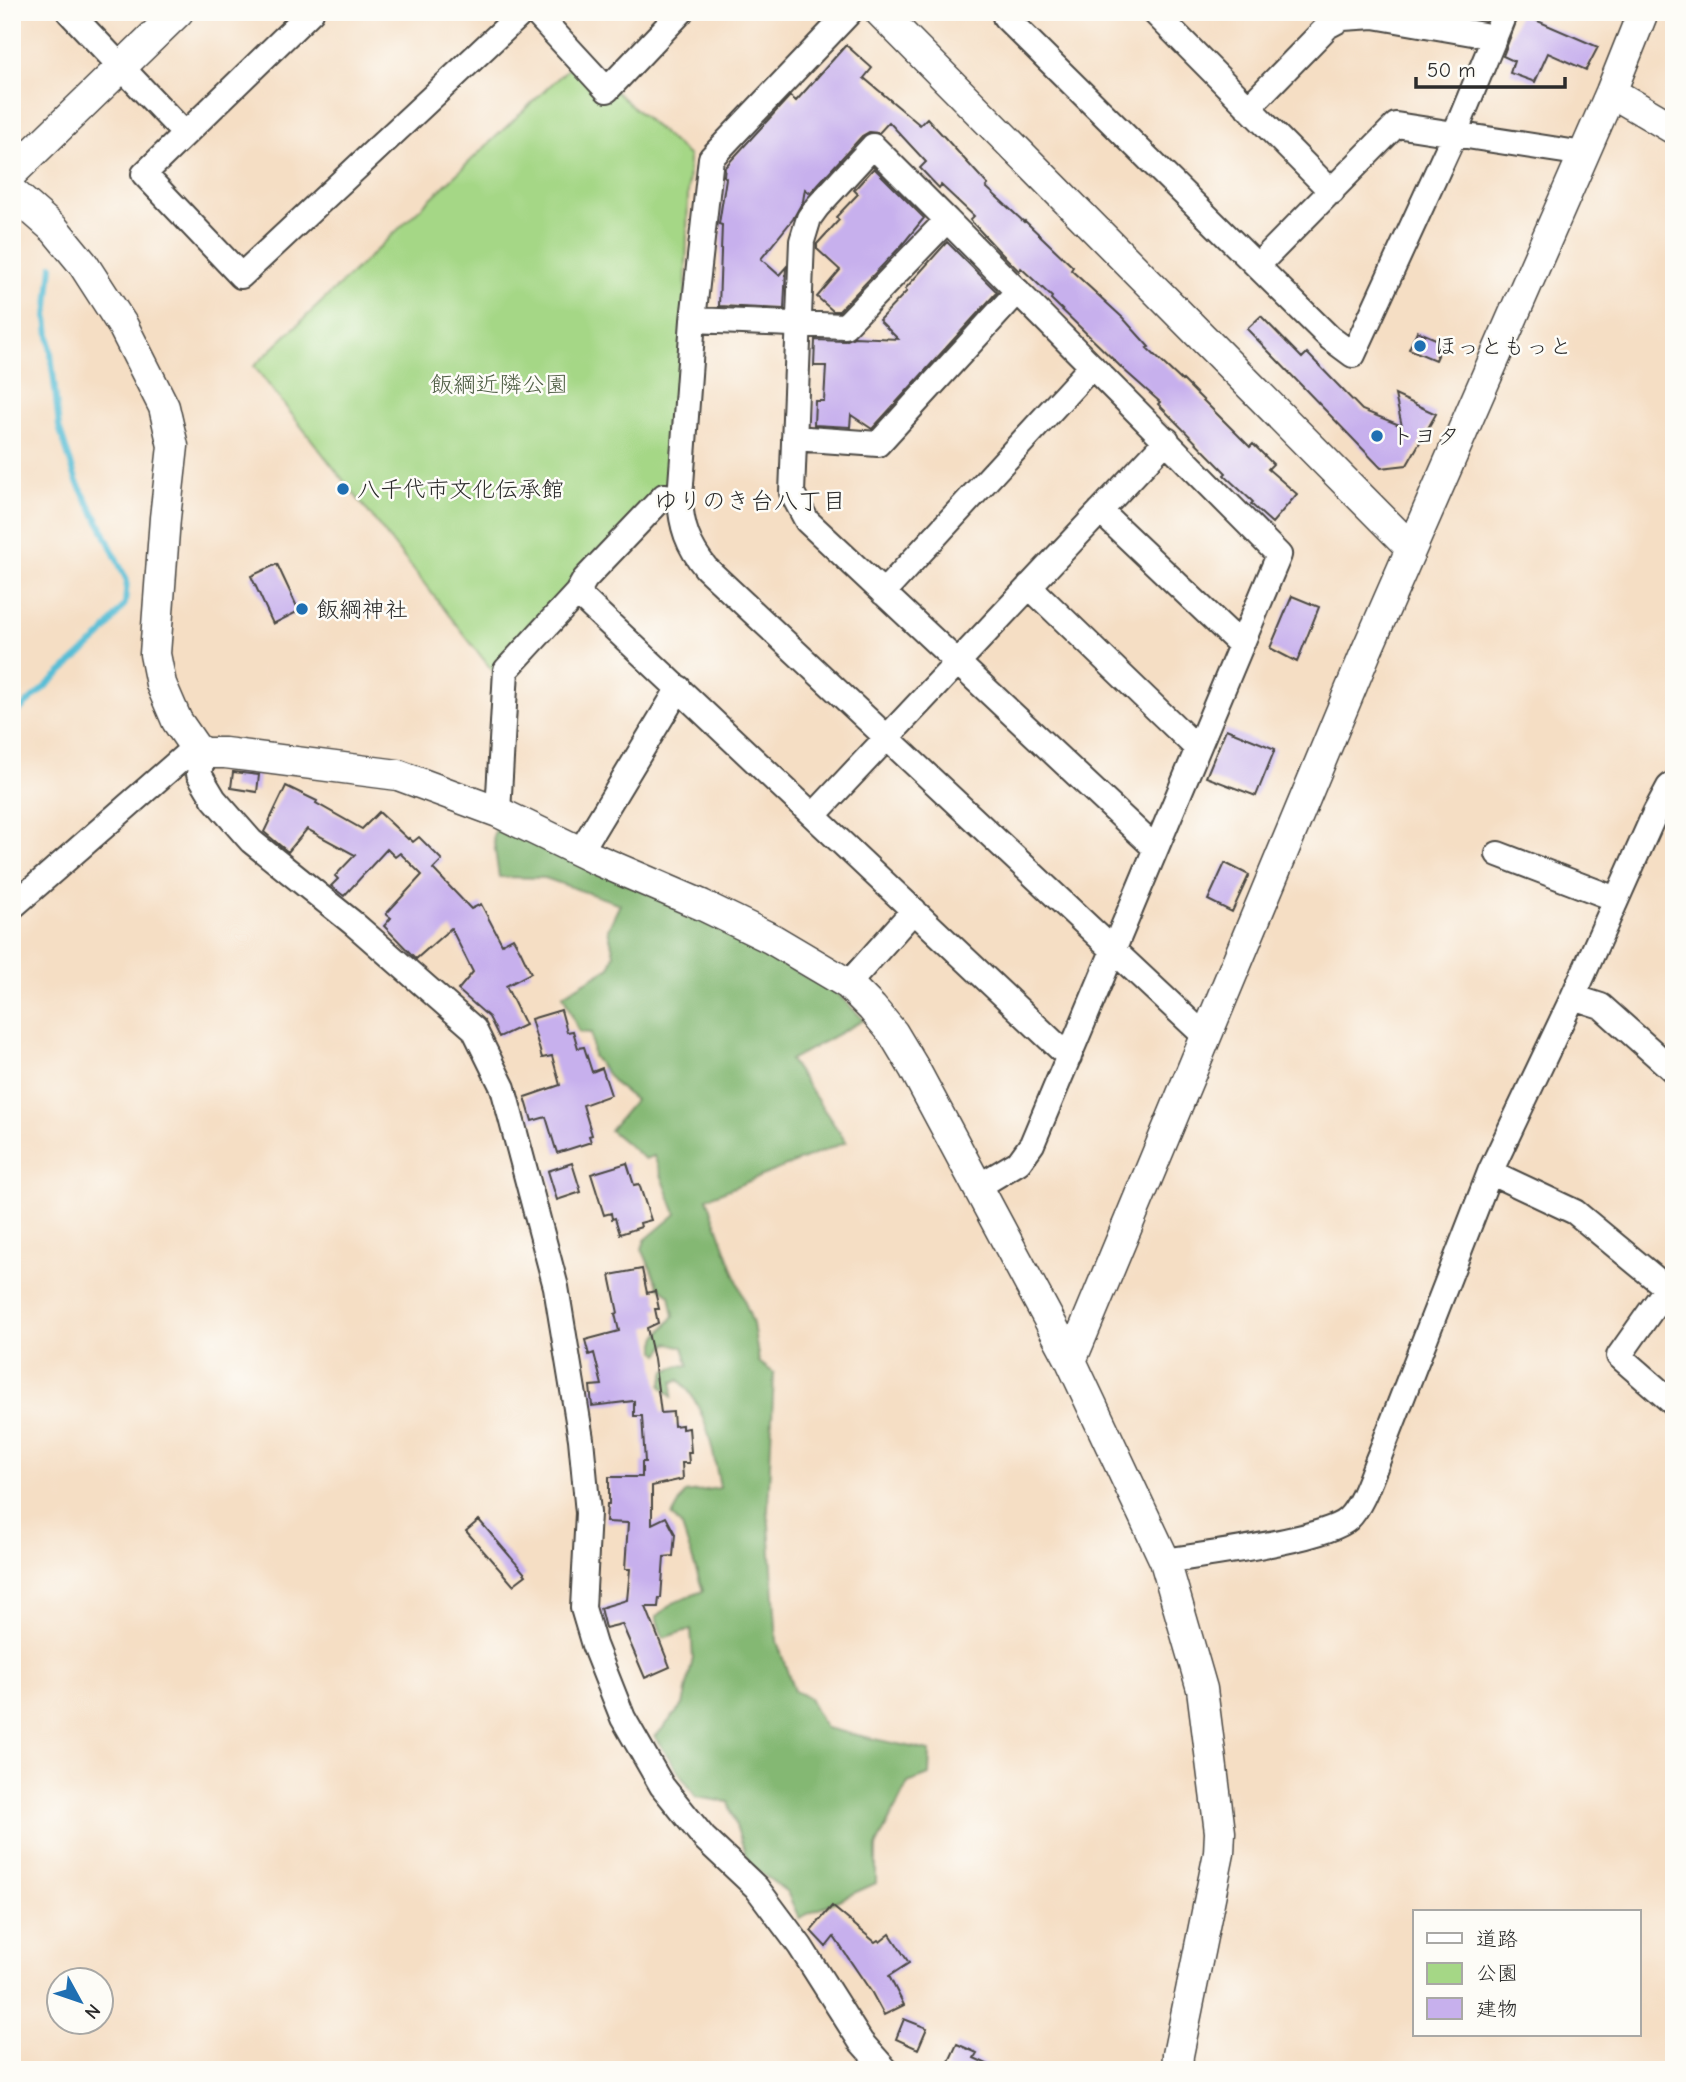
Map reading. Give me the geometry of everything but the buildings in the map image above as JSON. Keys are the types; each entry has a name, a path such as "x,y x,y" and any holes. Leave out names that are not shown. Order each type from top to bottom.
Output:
{"street":[{"path":"69,12 184,133"},
{"path":"12,173 178,12"},
{"path":"311,12 144,174 241,276 523,12"},
{"path":"535,12 607,90 681,12"},
{"path":"850,12 711,158 693,320 680,498 681,518 687,539 706,568 1208,1038"},
{"path":"880,12 1411,548"},
{"path":"1009,12 1005,17 1330,338 1353,355 1455,133 1506,12"},
{"path":"1071,1361 1411,548 1584,155 1643,12"},
{"path":"1248,108 1328,26 1343,18 1375,14 1495,37"},
{"path":"1166,16 1248,108 1332,192"},
{"path":"1611,92 1674,129"},
{"path":"1257,266 1396,125 1584,155"},
{"path":"979,1186 1019,1162 1032,1144 1279,555 873,146 817,207 809,218 802,241 792,493 801,514 1155,848"},
{"path":"12,192 55,230 83,264 122,326 164,407 173,446 155,654 161,684 171,709 199,750 199,774 214,799 239,828 474,1029 503,1088 556,1287 581,1439 588,1513 583,1608 618,1706 662,1786 704,1838 756,1887 800,1946 862,2042 886,2070"},
{"path":"693,320 845,326 947,220"},
{"path":"794,438 878,444 1018,291"},
{"path":"883,593 1092,366"},
{"path":"814,815 1167,440"},
{"path":"498,813 506,670 577,593 585,579 664,496 680,498"},
{"path":"1100,511 1241,645"},
{"path":"1029,586 1197,748"},
{"path":"577,593 1069,1057"},
{"path":"580,852 679,688"},
{"path":"12,907 199,750 398,775 498,813 772,939 848,984 873,1008 893,1034 979,1186 1071,1361 1165,1561 1202,1689 1220,1832 1219,1853 1178,2056 1178,2070"},
{"path":"1165,1561 1321,1533 1348,1519 1363,1496 1490,1172 1573,997 1655,813 1674,783"},
{"path":"1497,854 1616,899"},
{"path":"848,984 914,909"},
{"path":"1573,997 1601,1006 1674,1071"},
{"path":"1490,1172 1575,1212 1670,1291 1619,1356 1674,1404"}],"green space":[{"name":"飯綱近隣公園","path":"578,59 689,156 680,498 663,493 495,674 254,366"},
{"path":"498,825 655,896 838,994 864,1020 790,1060 846,1142 707,1198 753,1324 759,1362 774,1373 768,1510 777,1641 794,1691 808,1697 825,1728 930,1751 929,1775 908,1783 876,1847 876,1883 799,1918 787,1892 749,1864 728,1802 696,1797 655,1737 683,1705 693,1658 691,1629 663,1638 656,1617 673,1603 703,1591 682,1527 672,1516 685,1493 720,1488 707,1430 696,1403 679,1380 673,1382 672,1397 661,1386 666,1371 680,1365 689,1366 683,1347 668,1343 659,1354 656,1351 656,1338 674,1316 670,1295 659,1287 642,1249 645,1240 676,1214 654,1156 645,1159 610,1130 635,1100 616,1085 593,1056 591,1033 579,1032 563,995 610,967 614,954 608,929 620,904 545,878 499,877 493,836"}],"waterway":[{"path":"12,717 102,635 125,604 127,581 77,482 59,427 47,317 52,266"}],"place":[{"name":"ほっともっと","path":"1420,346"},
{"name":"トヨタ","path":"1377,436"},
{"name":"八千代市文化伝承館","path":"343,489"},
{"name":"飯綱神社","path":"302,609"}],"district":[{"name":"ゆりのき台八丁目","path":"750,501"}]}
